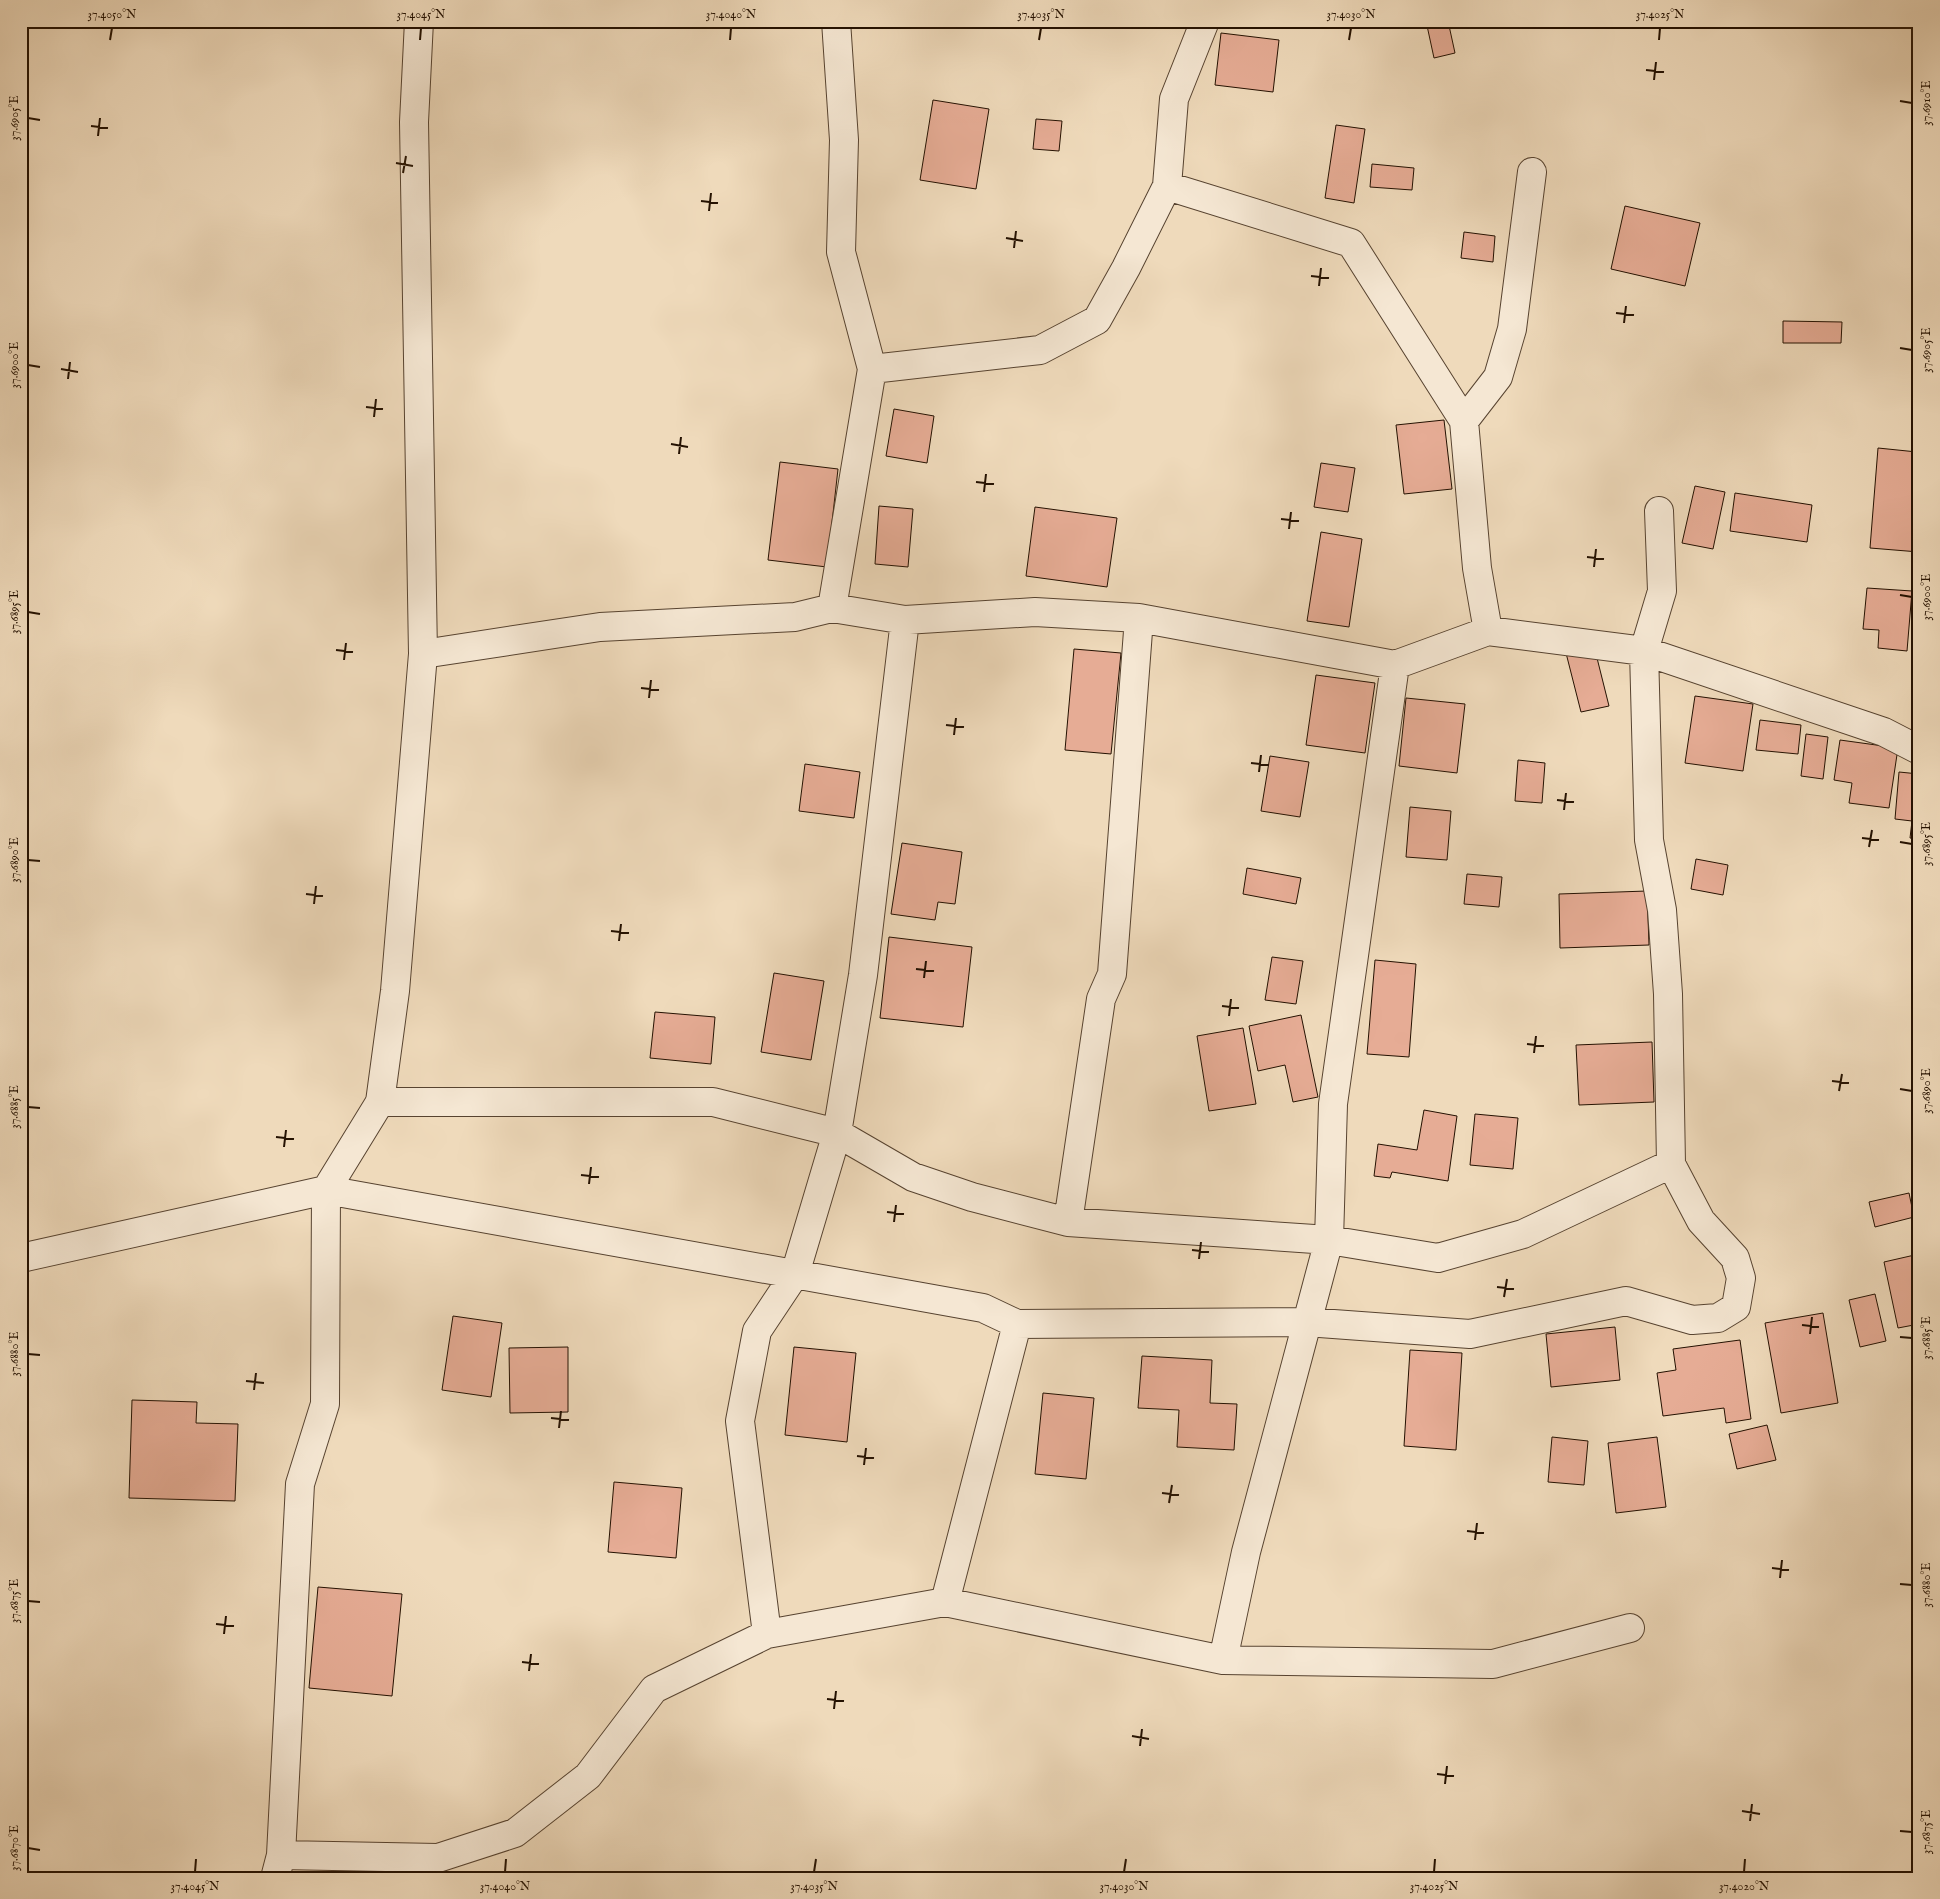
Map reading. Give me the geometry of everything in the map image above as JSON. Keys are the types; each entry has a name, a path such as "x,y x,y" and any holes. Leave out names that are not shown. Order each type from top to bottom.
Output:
{"street":[{"path":"419,21 414,122 423,654 395,991 380,1102 326,1190 325,1404 300,1484 278,1866 438,1858 515,1833 588,1776 654,1689 767,1634 945,1602 1223,1660 1493,1664 1630,1628"},
{"path":"832,608 872,369 841,252 844,140 836,21"},
{"path":"872,369 1040,350 1096,320 1126,268 1167,186 1174,99 1205,21"},
{"path":"1464,421 1498,377 1512,329 1532,172"},
{"path":"1167,186 1351,243 1464,421 1477,568 1488,631"},
{"path":"21,1258 326,1190 983,1308 1017,1324 1306,1322 1470,1334 1626,1301 1692,1320 1718,1318 1736,1307 1741,1278 1735,1258 1701,1221 1671,1164 1668,994 1662,910 1648,840 1644,651 1662,591 1659,511"},
{"path":"423,654 600,627 795,617 832,608 905,620 1035,612 1139,618 1395,665 1488,631 1644,651 1884,732 1919,750"},
{"path":"1068,1222 1100,999 1112,974 1139,618"},
{"path":"767,1634 740,1422 757,1331 795,1274 837,1133 863,975 905,620"},
{"path":"1223,1660 1246,1552 1329,1240 1333,1104 1395,665"},
{"path":"380,1102 713,1102 837,1133 913,1177 972,1197 1068,1222 1329,1240 1438,1258 1523,1234 1671,1164"},
{"path":"945,1602 1017,1324"}],"building":[{"path":"1426,21 1448,21 1455,53 1434,58"},
{"path":"1221,33 1279,40 1273,92 1215,85"},
{"path":"933,100 989,109 976,189 920,180"},
{"path":"1036,119 1062,121 1059,151 1033,149"},
{"path":"1336,125 1365,129 1354,203 1325,198"},
{"path":"1372,164 1414,168 1412,190 1370,187"},
{"path":"1625,206 1700,223 1685,286 1611,269"},
{"path":"1464,232 1495,236 1493,262 1461,258"},
{"path":"1783,321 1842,322 1841,343 1783,343"},
{"path":"894,409 934,416 927,463 886,456"},
{"path":"1444,420 1452,489 1404,494 1396,425"},
{"path":"1878,448 1917,452 1913,496 1919,497 1919,552 1870,548"},
{"path":"780,462 838,469 827,567 768,560"},
{"path":"1321,463 1355,468 1348,512 1314,507"},
{"path":"1695,486 1725,492 1713,549 1682,543"},
{"path":"1735,493 1812,505 1807,542 1730,531"},
{"path":"879,506 913,509 908,567 875,564"},
{"path":"1035,507 1117,518 1107,587 1026,576"},
{"path":"1321,532 1362,539 1349,627 1307,621"},
{"path":"1867,588 1912,591 1907,651 1878,648 1879,630 1863,629"},
{"path":"1594,646 1609,706 1581,712 1566,653"},
{"path":"1074,649 1121,653 1111,754 1065,750"},
{"path":"1316,675 1375,683 1365,753 1306,745"},
{"path":"1695,696 1753,704 1743,771 1685,763"},
{"path":"1406,698 1465,704 1457,773 1399,766"},
{"path":"1760,720 1801,725 1798,754 1756,750"},
{"path":"1806,734 1828,737 1823,779 1801,776"},
{"path":"1840,740 1898,748 1889,808 1849,803 1852,783 1834,780"},
{"path":"1270,756 1309,762 1300,817 1261,811"},
{"path":"1518,760 1545,763 1542,803 1515,801"},
{"path":"805,764 860,772 854,818 799,811"},
{"path":"1899,772 1919,774 1919,839 1910,838 1912,821 1895,819"},
{"path":"1410,807 1451,811 1447,860 1406,857"},
{"path":"902,843 962,852 955,904 938,902 935,920 891,914"},
{"path":"1696,859 1728,865 1723,895 1691,889"},
{"path":"1247,868 1301,878 1296,904 1243,894"},
{"path":"1467,874 1502,877 1499,907 1464,904"},
{"path":"1647,891 1649,945 1560,948 1559,894"},
{"path":"889,937 972,947 963,1027 880,1018"},
{"path":"1272,957 1303,961 1296,1004 1265,1000"},
{"path":"1375,960 1416,964 1409,1057 1367,1054"},
{"path":"774,973 824,981 811,1060 761,1052"},
{"path":"655,1012 715,1017 711,1064 650,1058"},
{"path":"1301,1015 1318,1097 1293,1102 1285,1065 1258,1071 1249,1026"},
{"path":"1243,1028 1256,1104 1209,1111 1197,1036"},
{"path":"1652,1042 1654,1102 1579,1105 1576,1045"},
{"path":"1424,1110 1457,1116 1448,1181 1392,1172 1390,1178 1374,1176 1378,1144 1417,1150"},
{"path":"1475,1114 1518,1118 1513,1169 1470,1165"},
{"path":"1909,1193 1914,1217 1875,1227 1869,1202"},
{"path":"1919,1254 1919,1324 1898,1328 1884,1262"},
{"path":"1875,1294 1886,1341 1860,1347 1849,1300"},
{"path":"1823,1313 1838,1403 1781,1413 1765,1323"},
{"path":"453,1316 502,1323 491,1397 442,1390"},
{"path":"1615,1327 1620,1380 1551,1387 1546,1334"},
{"path":"1740,1340 1751,1419 1726,1423 1724,1408 1663,1416 1657,1373 1676,1370 1673,1349"},
{"path":"568,1347 568,1412 510,1413 509,1348"},
{"path":"794,1347 856,1353 847,1442 785,1435"},
{"path":"1410,1350 1462,1353 1456,1450 1404,1446"},
{"path":"1142,1356 1212,1360 1210,1403 1237,1404 1234,1450 1177,1447 1179,1410 1138,1408"},
{"path":"1043,1393 1094,1398 1086,1479 1035,1474"},
{"path":"132,1400 197,1402 196,1423 238,1424 235,1501 129,1498"},
{"path":"1767,1425 1776,1460 1737,1469 1729,1434"},
{"path":"1552,1437 1588,1441 1584,1485 1548,1482"},
{"path":"1657,1437 1666,1507 1616,1513 1608,1443"},
{"path":"614,1482 682,1488 676,1558 608,1552"},
{"path":"318,1587 402,1594 392,1696 309,1688"}]}
